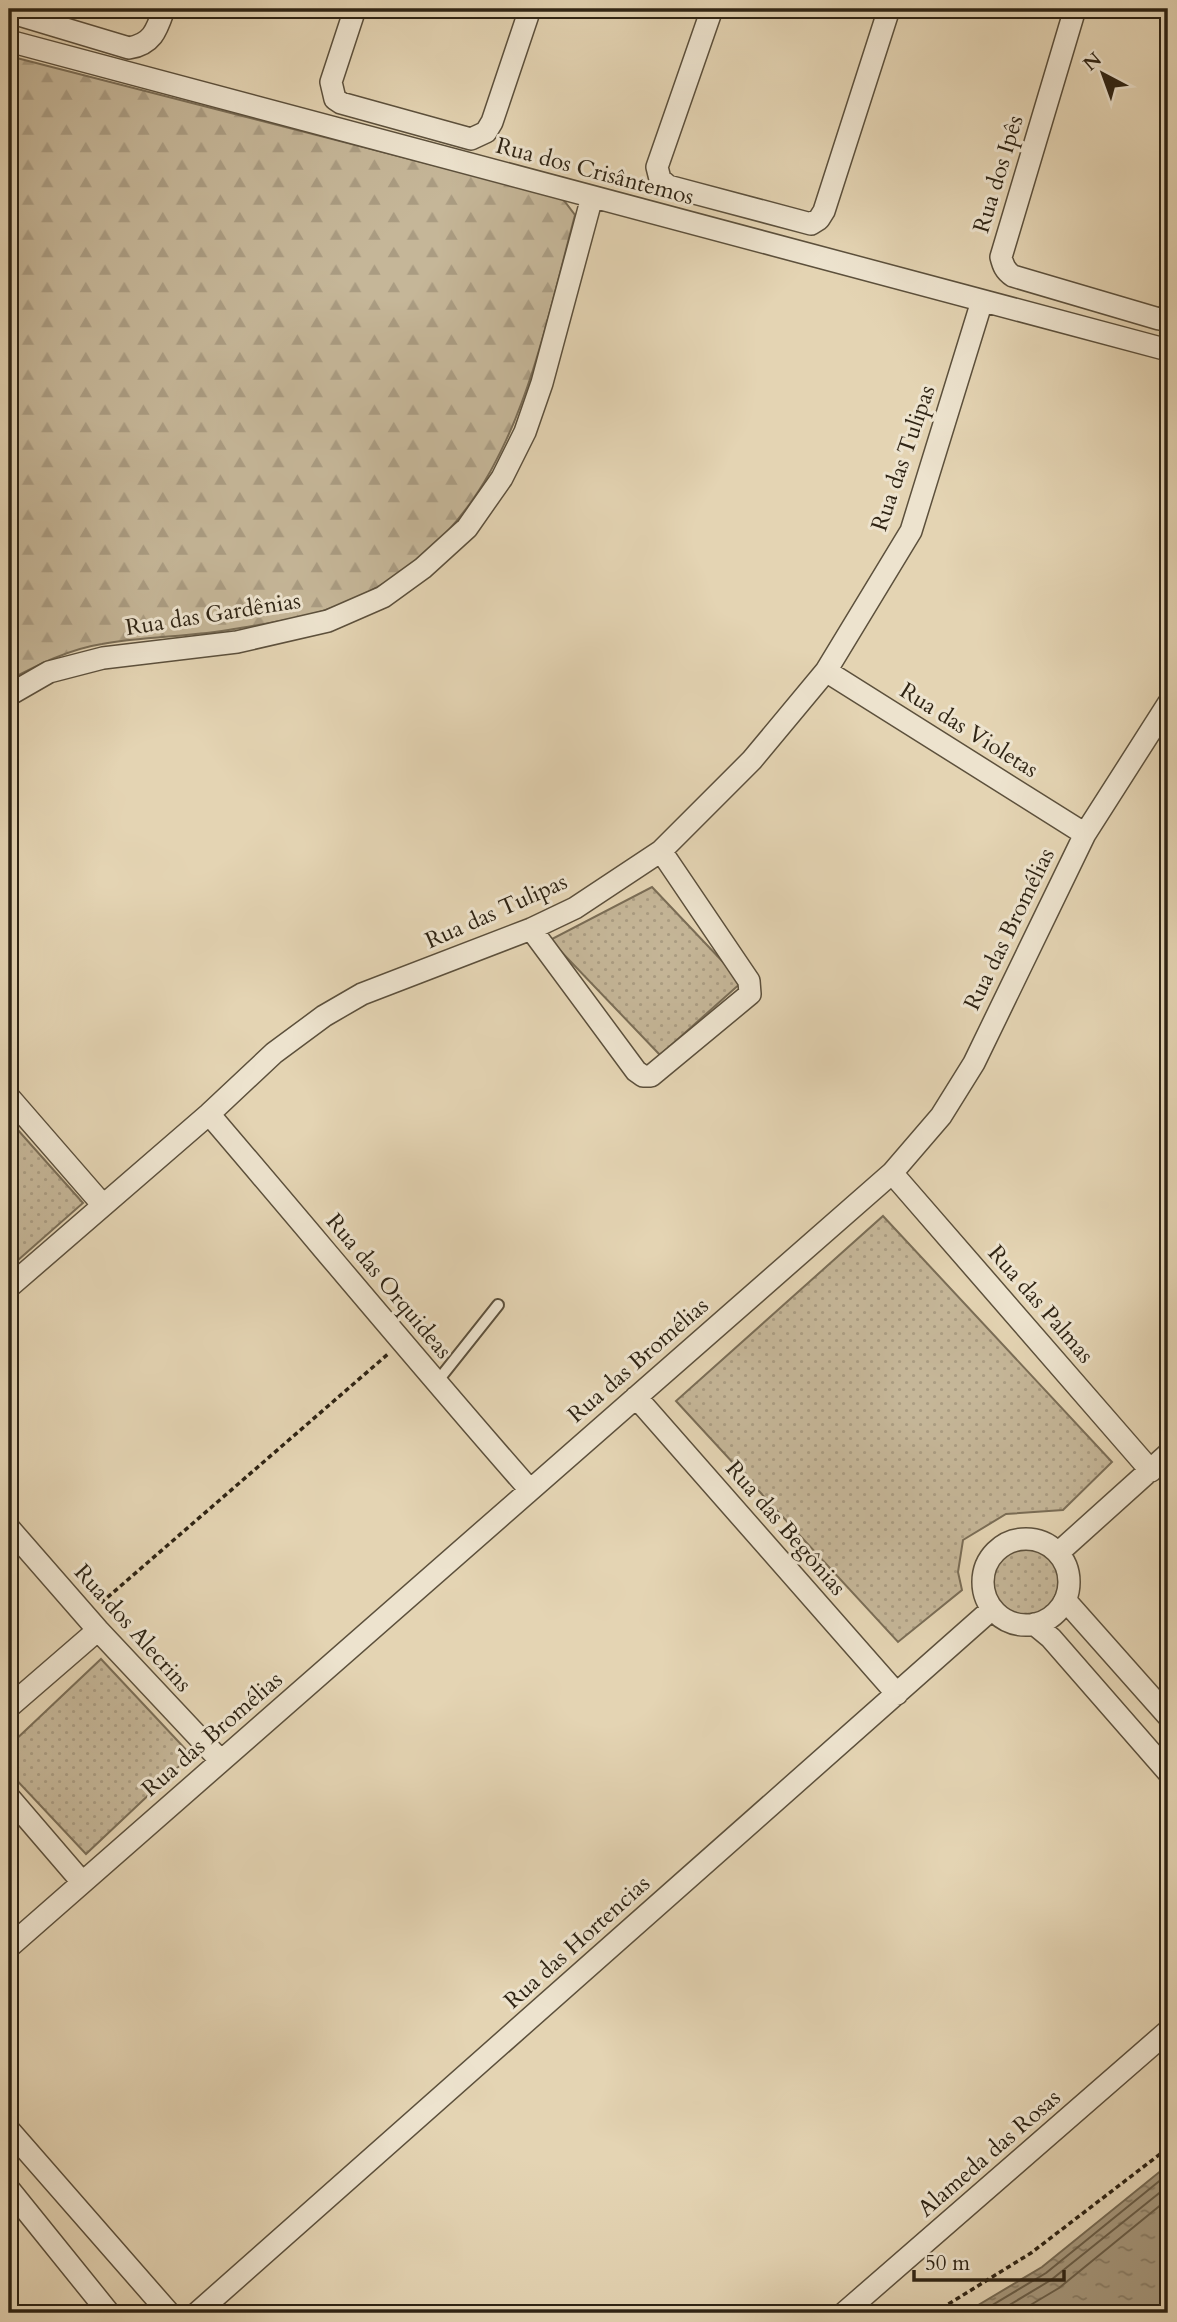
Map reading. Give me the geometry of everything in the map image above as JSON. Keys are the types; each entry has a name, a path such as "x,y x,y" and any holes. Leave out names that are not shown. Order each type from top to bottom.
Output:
{"street":[{"path":"9,12 129,48 148,42 155,33 164,9"},
{"path":"355,9 331,82 335,99 341,103 471,139 486,132 492,122 530,9"},
{"path":"712,9 657,167 660,179 668,186 811,224 819,219 824,211 889,9"},
{"name":"Rua dos Ipês","path":"1075,9 1001,257 1003,265 1013,276 1159,319 1168,317"},
{"name":"Rua dos Crisântemos","path":"9,41 1168,350"},
{"name":"Rua das Gardênias","path":"9,695 49,672 103,657 237,642 328,621 383,597 423,568 467,528 502,478 525,432 542,383 592,198"},
{"name":"Rua das Tulipas","path":"9,1287 209,1114 274,1053 324,1016 362,994 531,929 575,908 661,851 752,760 826,671 911,531 982,301"},
{"name":"Rua das Violetas","path":"826,671 1085,834"},
{"name":"Rua das Bromélias","path":"9,1947 892,1173 941,1116 974,1063 1085,834 1168,704"},
{"path":"531,929 636,1071 643,1076 650,1076 750,994 751,988 749,981 661,851"},
{"path":"9,1097 102,1204"},
{"name":"Rua das Orquideas","path":"209,1114 530,1490"},
{"name":"Rua das Palmas","path":"892,1173 1151,1471"},
{"name":"Rua das Begônias","path":"636,1396 897,1694"},
{"path":"1058,1553 1168,1454"},
{"name":"Rua dos Alecrins","path":"9,1528 92,1623 221,1761"},
{"path":"1018,1539 1033,1539 1047,1544 1058,1553 1068,1576 1065,1600 1057,1611 1034,1624 1011,1622 992,1609 985,1597 982,1581 985,1567 992,1554 1004,1544 1018,1539"},
{"path":"1065,1600 1168,1716"},
{"name":"Rua das Hortencias","path":"197,2313 992,1609"},
{"path":"9,1707 92,1623"},
{"path":"1034,1624 1051,1639 1168,1772"},
{"path":"9,1797 82,1882"},
{"name":"Alameda das Rosas","path":"844,2313 1168,2031"},
{"path":"9,2130 169,2313"},
{"path":"9,2189 109,2313"}],"lane":[{"path":"436,1383 498,1305"}],"path":[{"path":"92,1623 403,1342"},
{"path":"934,2313 1031,2253 1168,2148"}],"green space":[{"path":"9,56 562,198 575,215 543,337 524,395 501,451 471,502 433,546 384,583 323,611 218,632 90,646 54,658 9,680"},
{"path":"652,887 742,982 660,1055 550,940"},
{"path":"9,1120 83,1203 9,1268"},
{"path":"883,1216 1112,1462 1063,1510 1006,1514 963,1540 958,1572 962,1590 898,1642 676,1401"},
{"path":"1025,1548 1038,1551 1049,1558 1056,1569 1059,1582 1056,1595 1049,1606 1038,1613 1025,1616 1012,1613 1001,1606 994,1595 991,1582 994,1569 1001,1558 1012,1551"},
{"path":"101,1659 191,1755 86,1854 9,1772 9,1746"}],"water":[{"path":"1168,2165 1168,2313 965,2313 1042,2267"}]}
